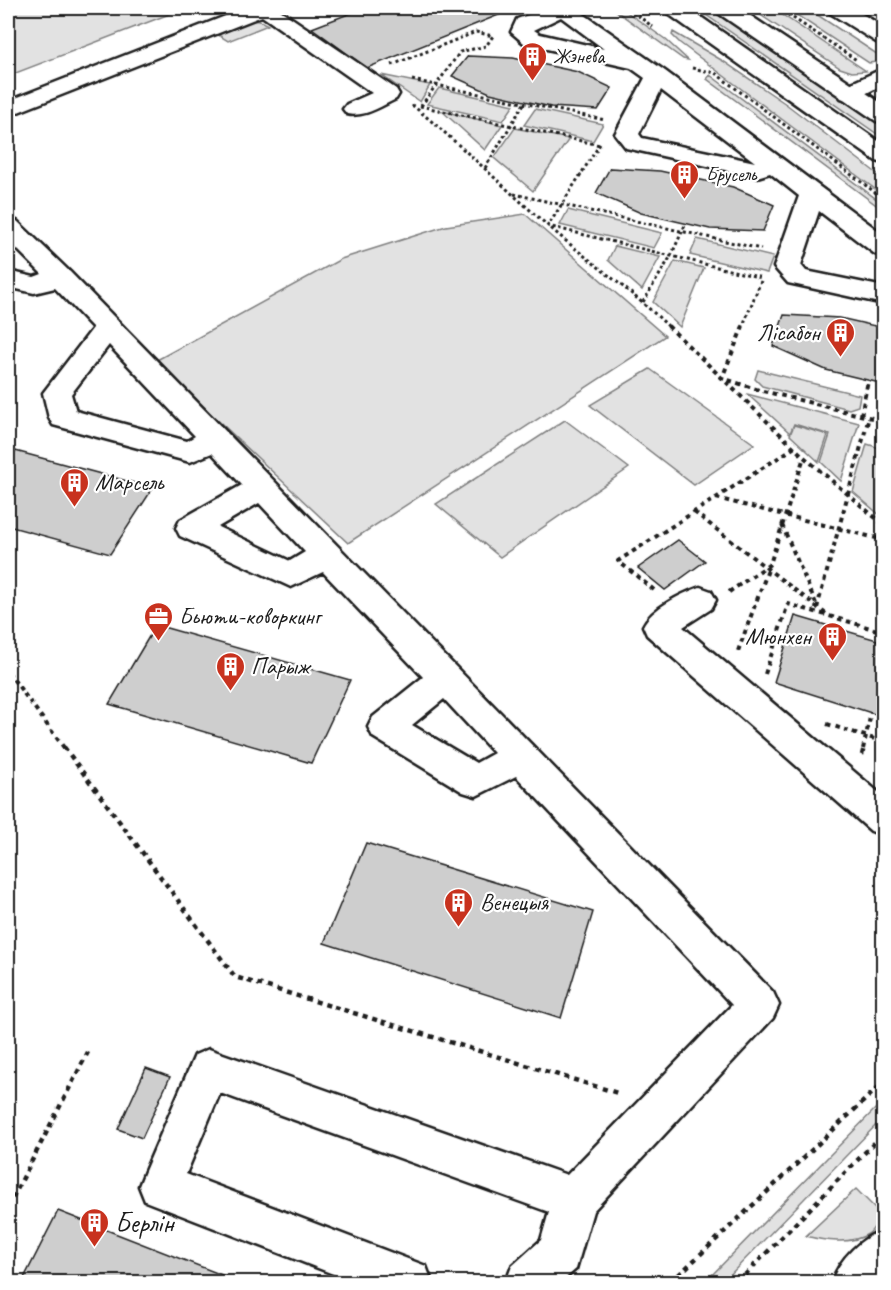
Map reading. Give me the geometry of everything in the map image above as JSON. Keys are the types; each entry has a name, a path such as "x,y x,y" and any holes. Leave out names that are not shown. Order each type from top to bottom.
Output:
{"main road":[{"path":"8,109 264,8 388,94 355,109"},
{"path":"675,8 884,156"},
{"path":"726,8 884,116"},
{"path":"838,8 884,37"},
{"path":"287,50 310,41"},
{"path":"772,164 757,170 634,143 625,129 648,70 884,248"},
{"path":"849,93 882,76"},
{"path":"812,194 792,265 797,277 884,296"},
{"path":"8,226 61,278 759,1005 574,1198 560,1253 528,1282"},
{"path":"8,279 34,285 61,278"},
{"path":"108,328 57,393 63,418 190,452 214,439"},
{"path":"262,488 191,528 291,574 327,555"},
{"path":"710,599 659,626 884,820"},
{"path":"446,678 385,727 476,781 520,756"},
{"path":"410,1282 160,1186 209,1069 574,1198"},
{"path":"854,1282 884,1251"}],"path":[{"path":"627,8 654,27"},
{"path":"778,8 882,76"},
{"path":"385,68 476,32 493,36 486,46 460,52 421,106"},
{"path":"699,61 704,79"},
{"path":"688,67 716,73 884,199"},
{"path":"405,78 525,102 625,129"},
{"path":"485,168 525,102"},
{"path":"625,129 610,147 410,104 548,226 643,302 804,457 884,525"},
{"path":"548,226 600,145 625,129"},
{"path":"513,193 683,231 792,265"},
{"path":"643,302 686,223"},
{"path":"548,226 763,278 792,265"},
{"path":"722,378 763,278"},
{"path":"722,378 759,390 884,421"},
{"path":"861,415 868,381"},
{"path":"818,608 869,417"},
{"path":"660,594 618,561 795,447"},
{"path":"736,656 770,564 804,457"},
{"path":"715,498 884,540"},
{"path":"694,512 766,570 829,616"},
{"path":"782,524 818,608"},
{"path":"710,599 766,570"},
{"path":"764,680 788,604 884,632"},
{"path":"8,672 235,977 662,1107"},
{"path":"860,764 871,713"},
{"path":"824,723 884,742"},
{"path":"8,1207 88,1052"},
{"path":"671,1282 884,1082"},
{"path":"738,1282 884,1133"}],"shaded area":[{"path":"8,8 185,8 8,76"},
{"path":"612,8 621,8 665,39 688,60 683,59"},
{"path":"696,8 712,8 726,15 883,124 883,138"},
{"path":"750,8 772,8 866,71 852,72 840,68"},
{"path":"786,8 807,8 883,58 883,61 869,63"},
{"path":"248,20 260,21 268,25 228,41 215,33"},
{"path":"673,32 723,61 786,104 883,178 883,195 680,43 672,35"},
{"path":"381,75 430,85 420,102"},
{"path":"710,75 883,204 883,210 707,79"},
{"path":"439,88 514,105 503,121 427,104"},
{"path":"535,109 603,124 593,141 524,125"},
{"path":"442,111 502,125 485,150"},
{"path":"515,128 569,139 533,191 494,158"},
{"path":"568,210 662,233 654,248 560,225"},
{"path":"525,214 665,336 348,543 155,361 341,259 446,226"},
{"path":"697,239 773,257 767,273 690,255"},
{"path":"615,246 660,257 642,290 608,260"},
{"path":"675,261 704,268 680,327 653,302"},
{"path":"650,369 754,444 694,485 590,405"},
{"path":"758,370 860,395 858,406 849,409 762,386 755,379"},
{"path":"747,394 859,423 841,481 821,462 830,435 794,424 790,433"},
{"path":"565,420 629,468 500,557 436,504"},
{"path":"794,425 828,435 819,462 790,435"},
{"path":"867,444 883,449 881,516 853,492"},
{"path":"883,1101 883,1118 723,1282 705,1282"},
{"path":"856,1189 882,1215 870,1233 846,1241 806,1236"}],"building":[{"path":"364,8 516,8 367,68 312,28"},
{"name":"Жэнева","path":"468,56 513,58 578,72 612,88 598,110 551,107 490,93 452,76"},
{"name":"Брусель","path":"610,168 660,171 733,187 774,205 763,231 710,229 641,213 596,193"},
{"name":"Лісабон","path":"784,315 840,318 884,328 884,384 826,370 773,346"},
{"name":"Марсель","path":"8,449 153,488 110,554 8,526"},
{"path":"678,540 705,561 665,590 638,568"},
{"name":"Мюнхен","path":"795,616 884,642 884,717 774,682"},
{"name":"Парыж","path":"156,625 350,680 311,763 109,704"},
{"name":"Венецыя","path":"366,843 593,912 561,1018 324,943"},
{"path":"146,1068 170,1077 142,1138 118,1129"},
{"name":"Берлін","path":"58,1211 240,1282 22,1282"}],"place":[{"name":"Жэнева","path":"532,82"},
{"name":"Брусель","path":"685,200"},
{"name":"Лісабон","path":"841,358"},
{"name":"Марсель","path":"74,508"},
{"name":"Бьюти-коворкинг","path":"158,642"},
{"name":"Мюнхен","path":"832,662"},
{"name":"Парыж","path":"230,692"},
{"name":"Венецыя","path":"459,928"},
{"name":"Берлін","path":"94,1248"}]}
